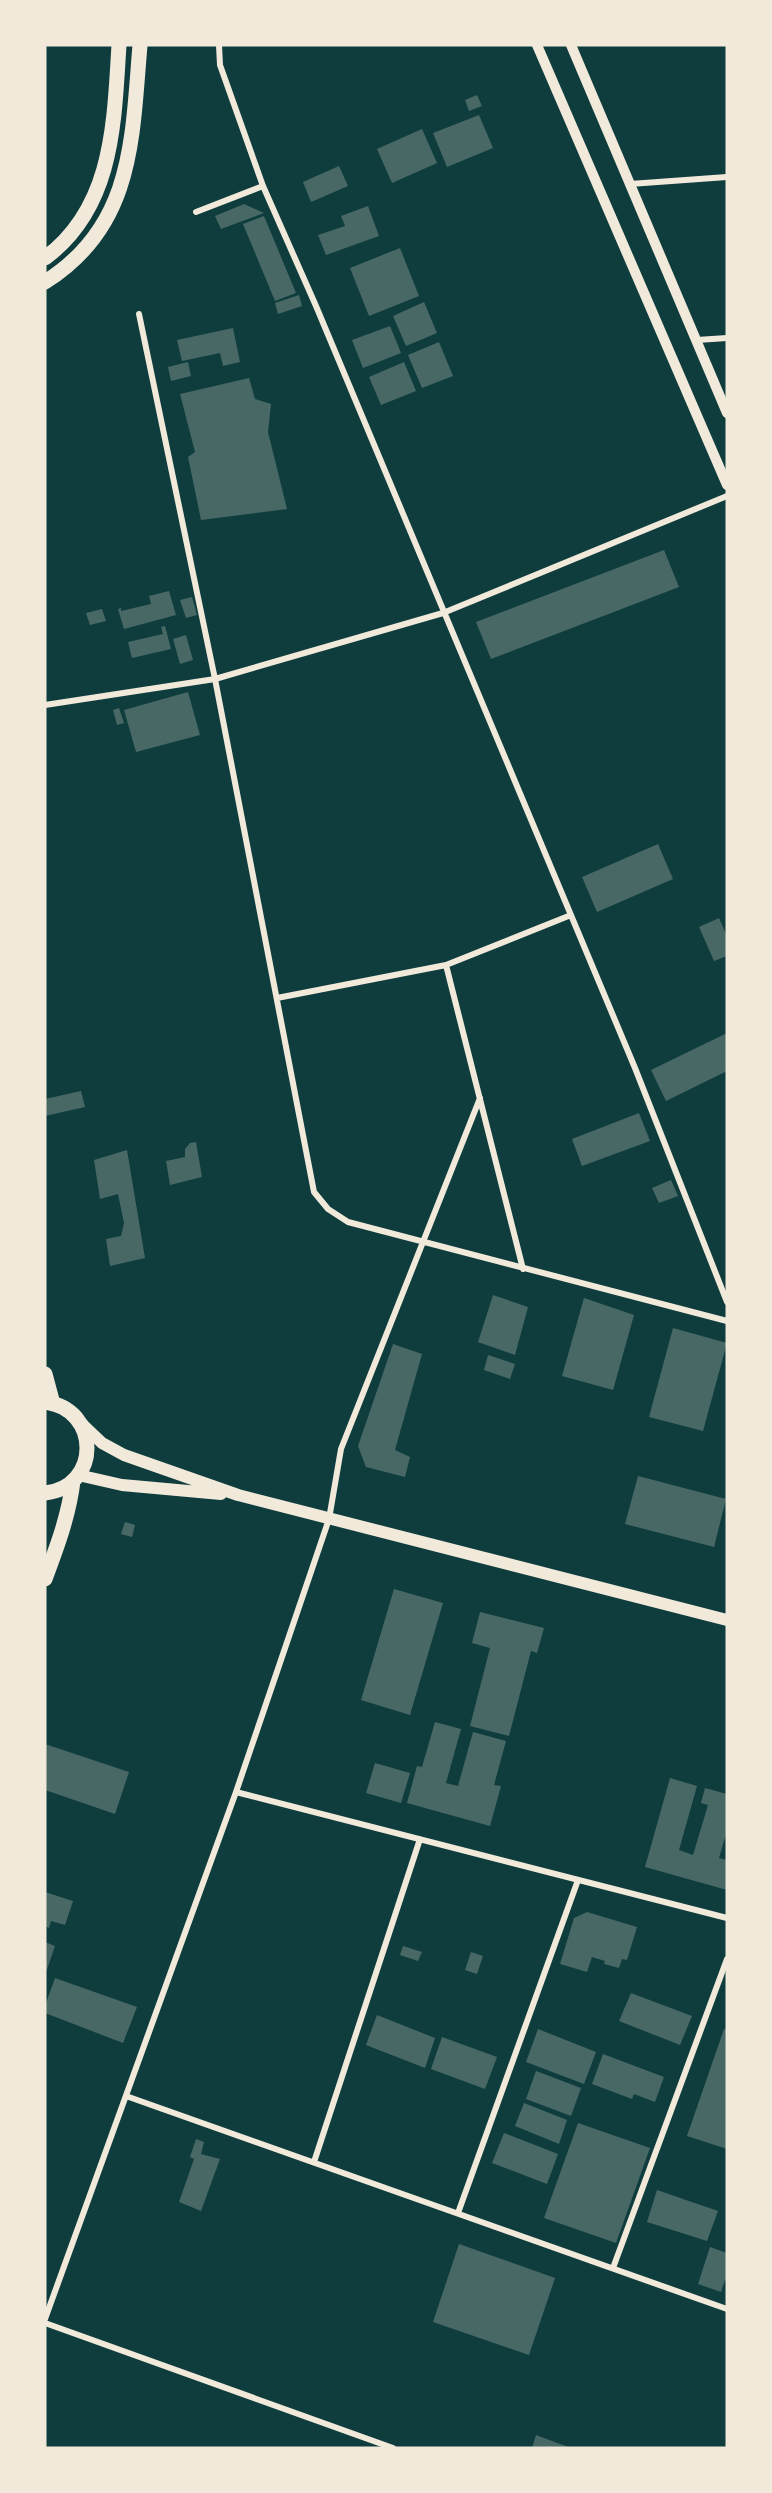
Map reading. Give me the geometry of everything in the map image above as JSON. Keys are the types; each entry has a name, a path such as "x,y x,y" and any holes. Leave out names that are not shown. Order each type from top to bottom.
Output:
{"main road":[{"path":"45,258 56,250 76,225 94,197 103,173 114,128 119,45"},
{"path":"45,282 64,270 90,244 109,215 124,175 133,130 140,45"},
{"path":"45,1374 49,1403 64,1407 102,1443 124,1455 238,1495 727,1620"},
{"path":"45,1579 62,1535 76,1478 85,1463 86,1435 79,1422"},
{"path":"45,1493 57,1491 76,1478 148,1488 238,1495"}],"street":[{"path":"219,45 220,65 263,186 316,306 635,1068 727,1302"},
{"path":"537,45 727,485"},
{"path":"571,45 727,413"},
{"path":"629,184 727,177"},
{"path":"196,212 263,186"},
{"path":"139,314 215,679 314,1191 328,1209 348,1222 727,1321"},
{"path":"697,340 727,338"},
{"path":"45,705 215,679 443,613 727,496"},
{"path":"277,998 446,965 571,915"},
{"path":"446,965 523,1269"},
{"path":"45,2319 236,1792 329,1519 341,1449 480,1098"},
{"path":"236,1792 727,1918"},
{"path":"314,2162 420,1839"},
{"path":"458,2213 578,1880"},
{"path":"613,2268 727,1959"},
{"path":"126,2096 727,2309"},
{"path":"45,2323 393,2448"}],"building":[{"path":"477,95 482,106 469,111 465,100"},
{"path":"479,115 493,148 447,167 433,133"},
{"path":"422,129 437,163 392,183 377,149"},
{"path":"339,166 348,186 311,202 303,182"},
{"path":"244,204 264,213 221,229 215,216"},
{"path":"368,206 379,236 326,255 318,235 345,226 341,216"},
{"path":"264,216 296,293 275,301 243,224"},
{"path":"400,248 419,296 369,316 350,268"},
{"path":"299,295 302,306 278,314 275,303"},
{"path":"424,302 437,333 406,346 393,316"},
{"path":"390,326 401,353 363,368 352,340"},
{"path":"233,328 240,362 223,366 220,353 182,361 177,340"},
{"path":"439,342 453,376 422,388 408,355"},
{"path":"188,362 191,376 171,381 168,367"},
{"path":"404,362 416,391 381,405 369,377"},
{"path":"249,378 255,399 271,404 268,432 287,509 201,520 188,457 195,452 180,394"},
{"path":"664,550 679,587 491,659 476,622"},
{"path":"169,591 176,615 124,629 118,609 121,608 121,611 151,604 149,596"},
{"path":"192,597 197,615 186,618 180,600"},
{"path":"102,609 106,621 90,625 86,613"},
{"path":"165,626 171,649 132,658 128,642 163,634 161,627"},
{"path":"186,635 193,660 180,664 173,639"},
{"path":"188,692 200,735 136,752 124,710"},
{"path":"119,708 124,723 117,725 113,710"},
{"path":"658,844 673,879 597,912 582,877"},
{"path":"719,918 727,936 727,956 714,961 699,927"},
{"path":"727,1033 727,1071 666,1101 651,1070"},
{"path":"81,1091 85,1107 45,1116 45,1099"},
{"path":"639,1113 650,1141 582,1166 572,1139"},
{"path":"196,1142 202,1177 170,1185 166,1161 185,1157 185,1149 190,1143"},
{"path":"127,1150 145,1258 110,1266 106,1239 121,1236 124,1223 118,1194 100,1199 94,1160"},
{"path":"671,1180 678,1196 659,1203 652,1188"},
{"path":"493,1295 528,1307 515,1355 478,1342"},
{"path":"584,1298 634,1315 613,1390 562,1376"},
{"path":"673,1328 727,1343 703,1431 649,1417"},
{"path":"393,1344 422,1354 395,1450 410,1457 405,1477 366,1467 358,1446"},
{"path":"488,1355 515,1364 510,1379 484,1370"},
{"path":"638,1476 726,1499 714,1547 625,1524"},
{"path":"125,1522 135,1525 132,1537 121,1534"},
{"path":"394,1589 443,1603 410,1715 361,1700"},
{"path":"480,1612 544,1628 537,1653 531,1651 509,1736 470,1726 490,1648 472,1643"},
{"path":"435,1722 461,1729 446,1783 458,1786 473,1732 506,1741 494,1785 501,1786 490,1826 407,1803 417,1766 422,1767"},
{"path":"45,1744 129,1772 115,1814 45,1790"},
{"path":"375,1763 410,1773 401,1803 366,1793"},
{"path":"670,1778 697,1786 679,1850 693,1855 708,1805 701,1803 705,1788 727,1794 727,1831 719,1858 727,1860 727,1890 645,1867"},
{"path":"45,1892 73,1901 65,1925 51,1921 49,1928 45,1926"},
{"path":"587,1912 637,1927 627,1960 622,1959 619,1968 604,1964 605,1961 592,1957 587,1972 560,1964 574,1918"},
{"path":"45,1942 55,1946 45,1975"},
{"path":"403,1946 422,1952 418,1961 400,1955"},
{"path":"471,1952 483,1956 477,1974 465,1970"},
{"path":"55,1978 137,2007 123,2043 45,2013 45,2006"},
{"path":"631,1993 692,2016 680,2045 619,2021"},
{"path":"377,2015 435,2038 425,2068 366,2045"},
{"path":"538,2029 596,2052 584,2084 526,2062"},
{"path":"724,2029 727,2030 727,2149 687,2136"},
{"path":"442,2037 497,2057 485,2089 431,2069"},
{"path":"603,2054 664,2077 655,2102 634,2094 632,2099 592,2084"},
{"path":"536,2071 581,2088 571,2116 526,2099"},
{"path":"524,2103 567,2120 559,2144 515,2126"},
{"path":"578,2123 650,2148 616,2243 544,2218"},
{"path":"504,2133 558,2154 547,2184 492,2163"},
{"path":"196,2139 204,2142 201,2154 220,2159 201,2211 179,2202 194,2159 190,2157"},
{"path":"657,2190 718,2211 707,2241 647,2222"},
{"path":"459,2244 555,2278 529,2355 433,2322"},
{"path":"710,2247 727,2253 727,2281 725,2280 721,2292 698,2284"},
{"path":"536,2435 571,2448 532,2448"}]}
